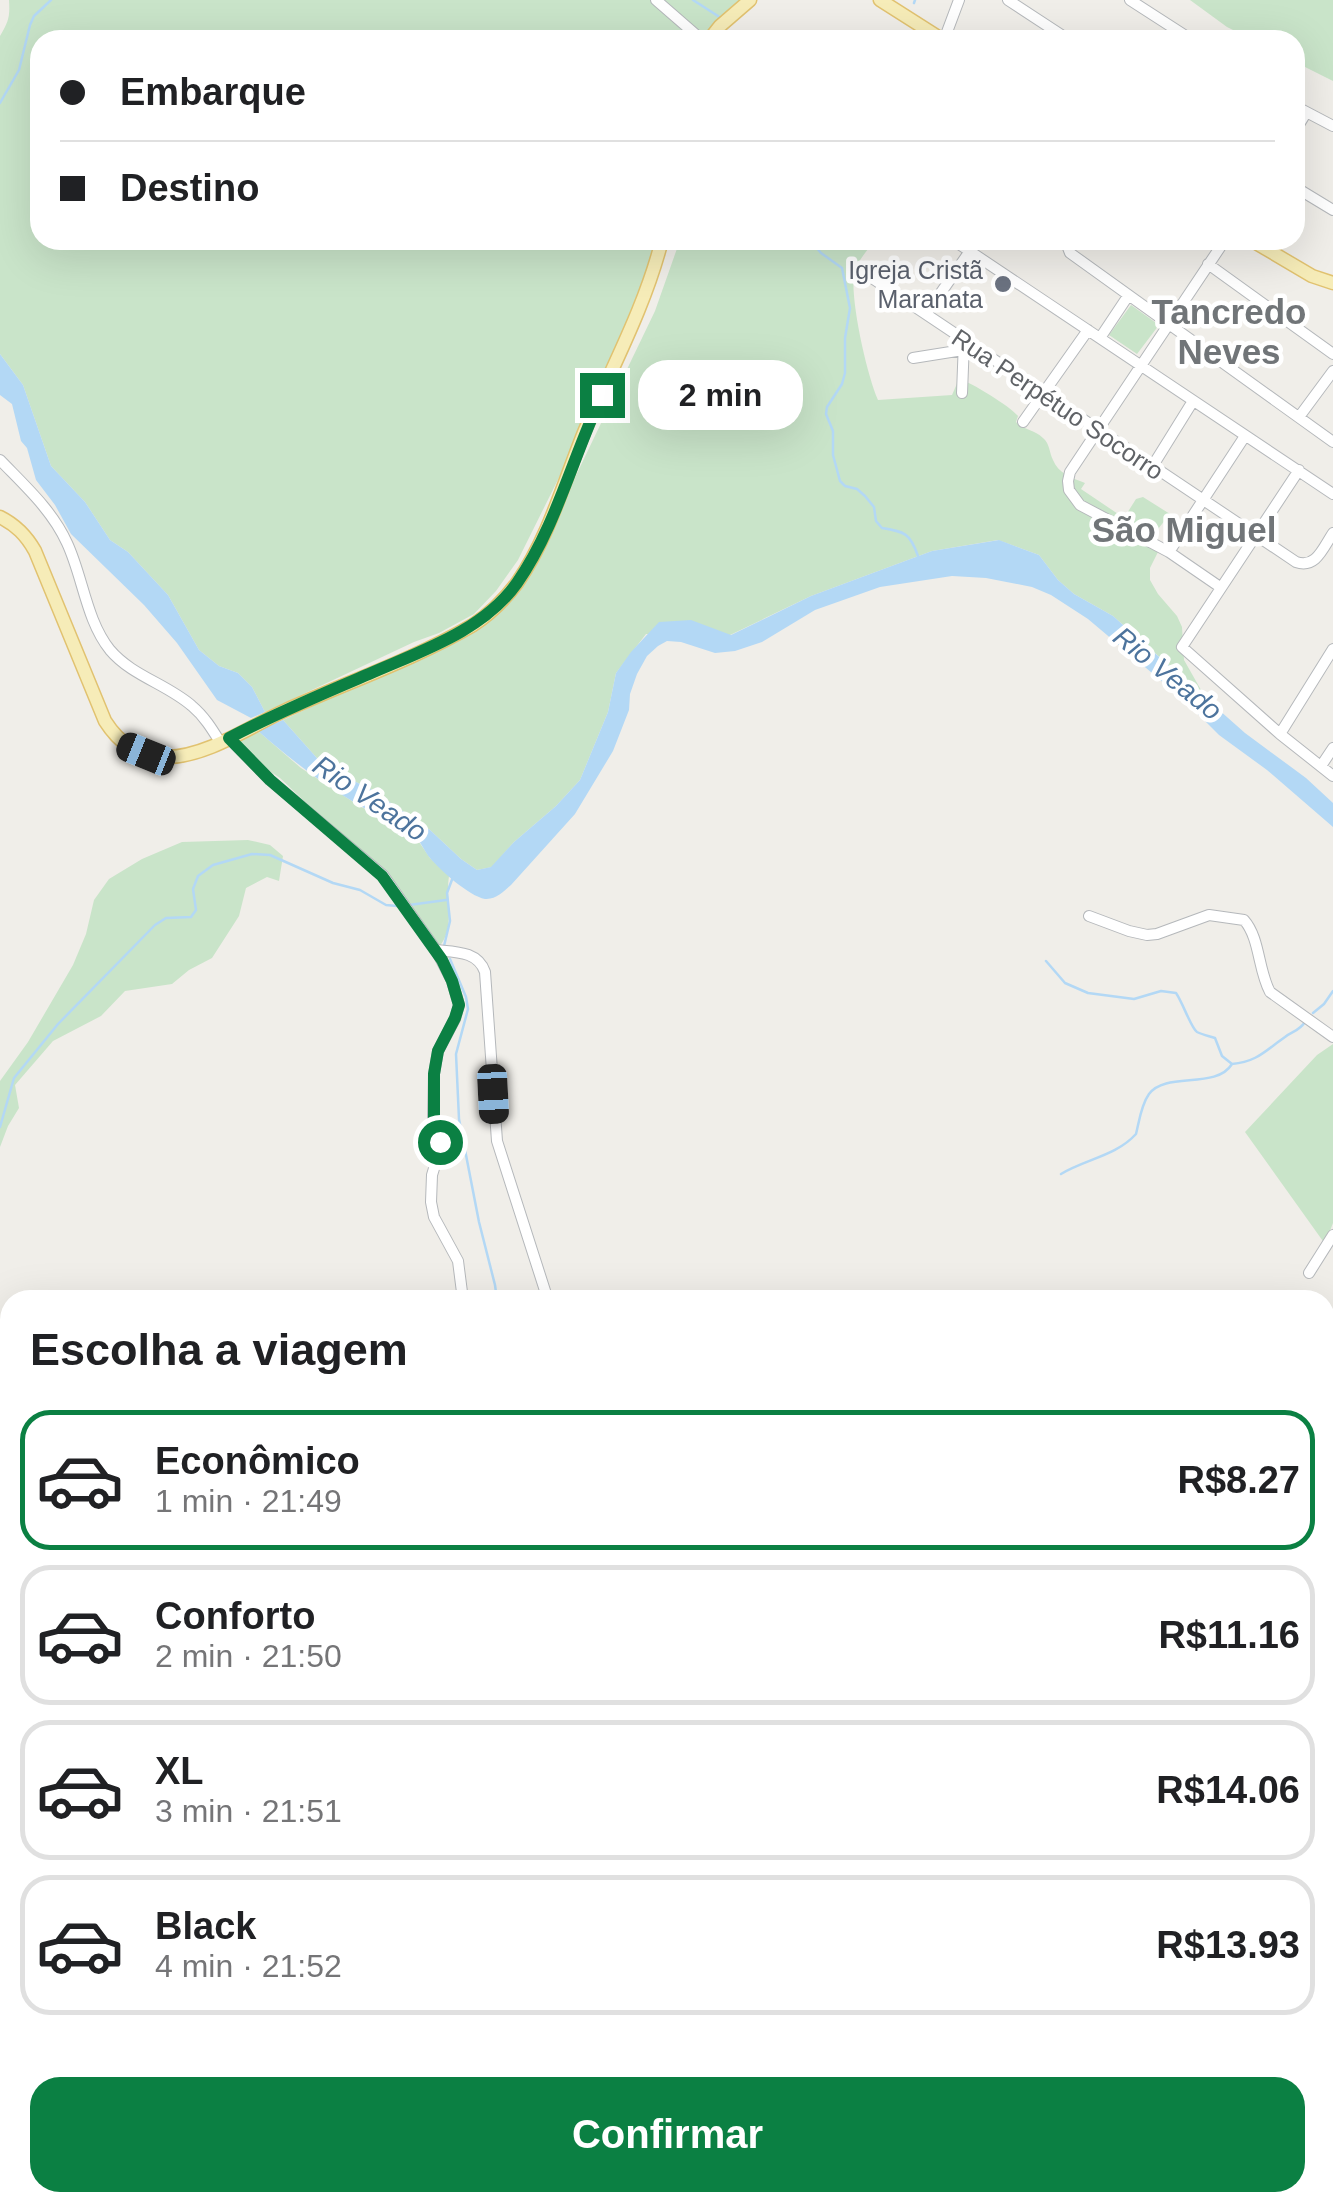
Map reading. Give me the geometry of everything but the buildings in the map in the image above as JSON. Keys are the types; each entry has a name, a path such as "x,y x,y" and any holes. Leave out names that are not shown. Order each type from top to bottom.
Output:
{"main road":[{"path":"716,30 750,0"},
{"path":"880,0 927,30"},
{"path":"0,516 28,538 35,551 115,736 127,747 162,758 194,753 434,645 476,623 499,604 517,582 550,523 586,428 618,361 659,250"},
{"path":"1268,250 1312,276 1333,282"}],"street":[{"path":"656,0 694,30"},
{"path":"947,30 959,0"},
{"path":"1008,0 1054,30"},
{"path":"1130,0 1176,30"},
{"path":"1306,113 1333,126"},
{"path":"1305,193 1333,210"},
{"path":"1069,250 1333,442"},
{"path":"1218,250 1070,472 1068,490 1080,505 1169,552 1220,587"},
{"path":"926,314 970,251 1333,494"},
{"path":"1208,264 1333,354"},
{"name":"Rua Perpétuo Socorro","path":"863,272 964,345 1044,392 1296,562 1307,564 1315,560 1333,533"},
{"path":"1100,338 1128,296"},
{"path":"1024,422 1088,330"},
{"path":"962,394 964,345"},
{"name":"Rua Perpétuo Socorro","path":"913,358 964,345"},
{"path":"1298,417 1333,371"},
{"path":"1152,467 1194,401"},
{"path":"1169,552 1245,436"},
{"path":"0,460 46,508 59,528 76,564 97,629 108,647 136,673 195,708 225,740 382,876 436,950 459,1005 438,1051 434,1074 434,1117 440,1142 432,1175 431,1202 434,1217 458,1261 462,1290"},
{"path":"1299,470 1182,648 1333,776"},
{"path":"1280,734 1333,649"},
{"path":"1321,766 1333,748"},
{"path":"1089,916 1147,935 1209,915 1244,920 1252,932 1270,992 1333,1037"},
{"path":"436,950 477,958 485,972 496,1140 545,1290"},
{"path":"1309,1273 1333,1235"}],"green space":[{"path":"9,0 745,0 720,30 30,30 30,250 661,250 607,381 518,560 474,614 265,712 252,687 238,673 219,666 199,650 168,595 128,552 110,540 85,502 51,466 23,385 0,354 0,36 8,18"},
{"path":"1190,0 1333,0 1333,81 1305,67 1305,30 1227,27"},
{"path":"676,250 868,250 857,265 853,286 860,337 878,400 952,395 959,379 965,381 1014,412 1018,416 1016,422 1045,440 1058,468 1085,483 1081,489 1124,518 1136,499 1143,497 1170,514 1146,544 1158,552 1150,568 1150,580 1177,616 1182,627 1184,660 1205,697 1113,616 1074,594 1039,555 998,540 932,551 811,596 730,635 646,634 616,673 608,712 580,780 492,867 477,870 430,830 372,790 324,766 283,720 475,631 542,546 655,311"},
{"path":"1131,305 1159,325 1137,354 1109,335"},
{"path":"258,731 301,768 417,839 449,876 449,922 439,947 405,917 377,872 321,817 280,778 229,744"},
{"path":"248,840 270,845 283,856 279,881 267,877 246,888 239,916 212,958 172,984 125,991 101,1016 53,1041 15,1085 19,1108 0,1147 0,1081 73,965 94,900 109,879 182,842"},
{"path":"1333,1044 1333,1223 1325,1244 1245,1132 1317,1055"}],"water":[{"path":"0,354 23,385 51,466 85,502 110,540 128,552 168,595 199,650 219,666 238,673 252,687 265,712 251,718 217,700 177,643 144,605 71,534 36,480 12,404 0,395"},
{"name":"Rio Veado","path":"999,540 1039,555 1074,594 1113,616 1245,733 1306,778 1333,803 1333,827 1219,735 1184,700 1088,619 1032,587 986,578 952,576 880,587 815,610 762,642 735,651 715,653 667,641 658,646 637,674 629,710 613,751 575,814 511,885 489,899 471,893 448,875 410,833 331,788 258,731 283,720 324,766 372,790 430,830 477,870 491,867 580,780 608,712 616,673 659,622 691,620 731,635 811,596 932,551"}],"waterway":[{"path":"0,103 19,70 34,16 51,0"},
{"path":"693,0 721,18"},
{"path":"818,250 842,268 850,308 845,373 826,414 833,431 833,455 840,481 865,496 882,528 909,538 918,556"},
{"path":"0,1127 14,1078 58,1024 155,925 166,918 191,917 196,910 193,889 198,876 213,865 252,854 270,855 333,883 360,890 386,905 397,906"},
{"path":"444,946 450,921 447,893 453,877"},
{"path":"409,905 446,900"},
{"path":"450,959 468,1009 456,1054 459,1119 496,1290"},
{"path":"1046,961 1065,983 1088,993 1134,999 1161,991 1176,993 1195,1030 1215,1038 1222,1056 1232,1064"},
{"path":"1313,1013 1333,991"},
{"path":"1061,1174 1110,1152 1136,1134 1146,1098 1157,1087 1225,1072 1232,1064 1261,1055 1305,1022"}],"place":[{"name":"Igreja Cristã Maranata","path":"1003,284"}],"district":[{"name":"Tancredo Neves","path":"1229,332"},
{"name":"São Miguel","path":"1184,530"}],"route":[{"path":"440,1142 432,1099 434,1074 441,1042 459,1005 442,960 390,884 270,780 229,738 434,645 476,623 499,604 517,582 550,523 602,395"}]}
